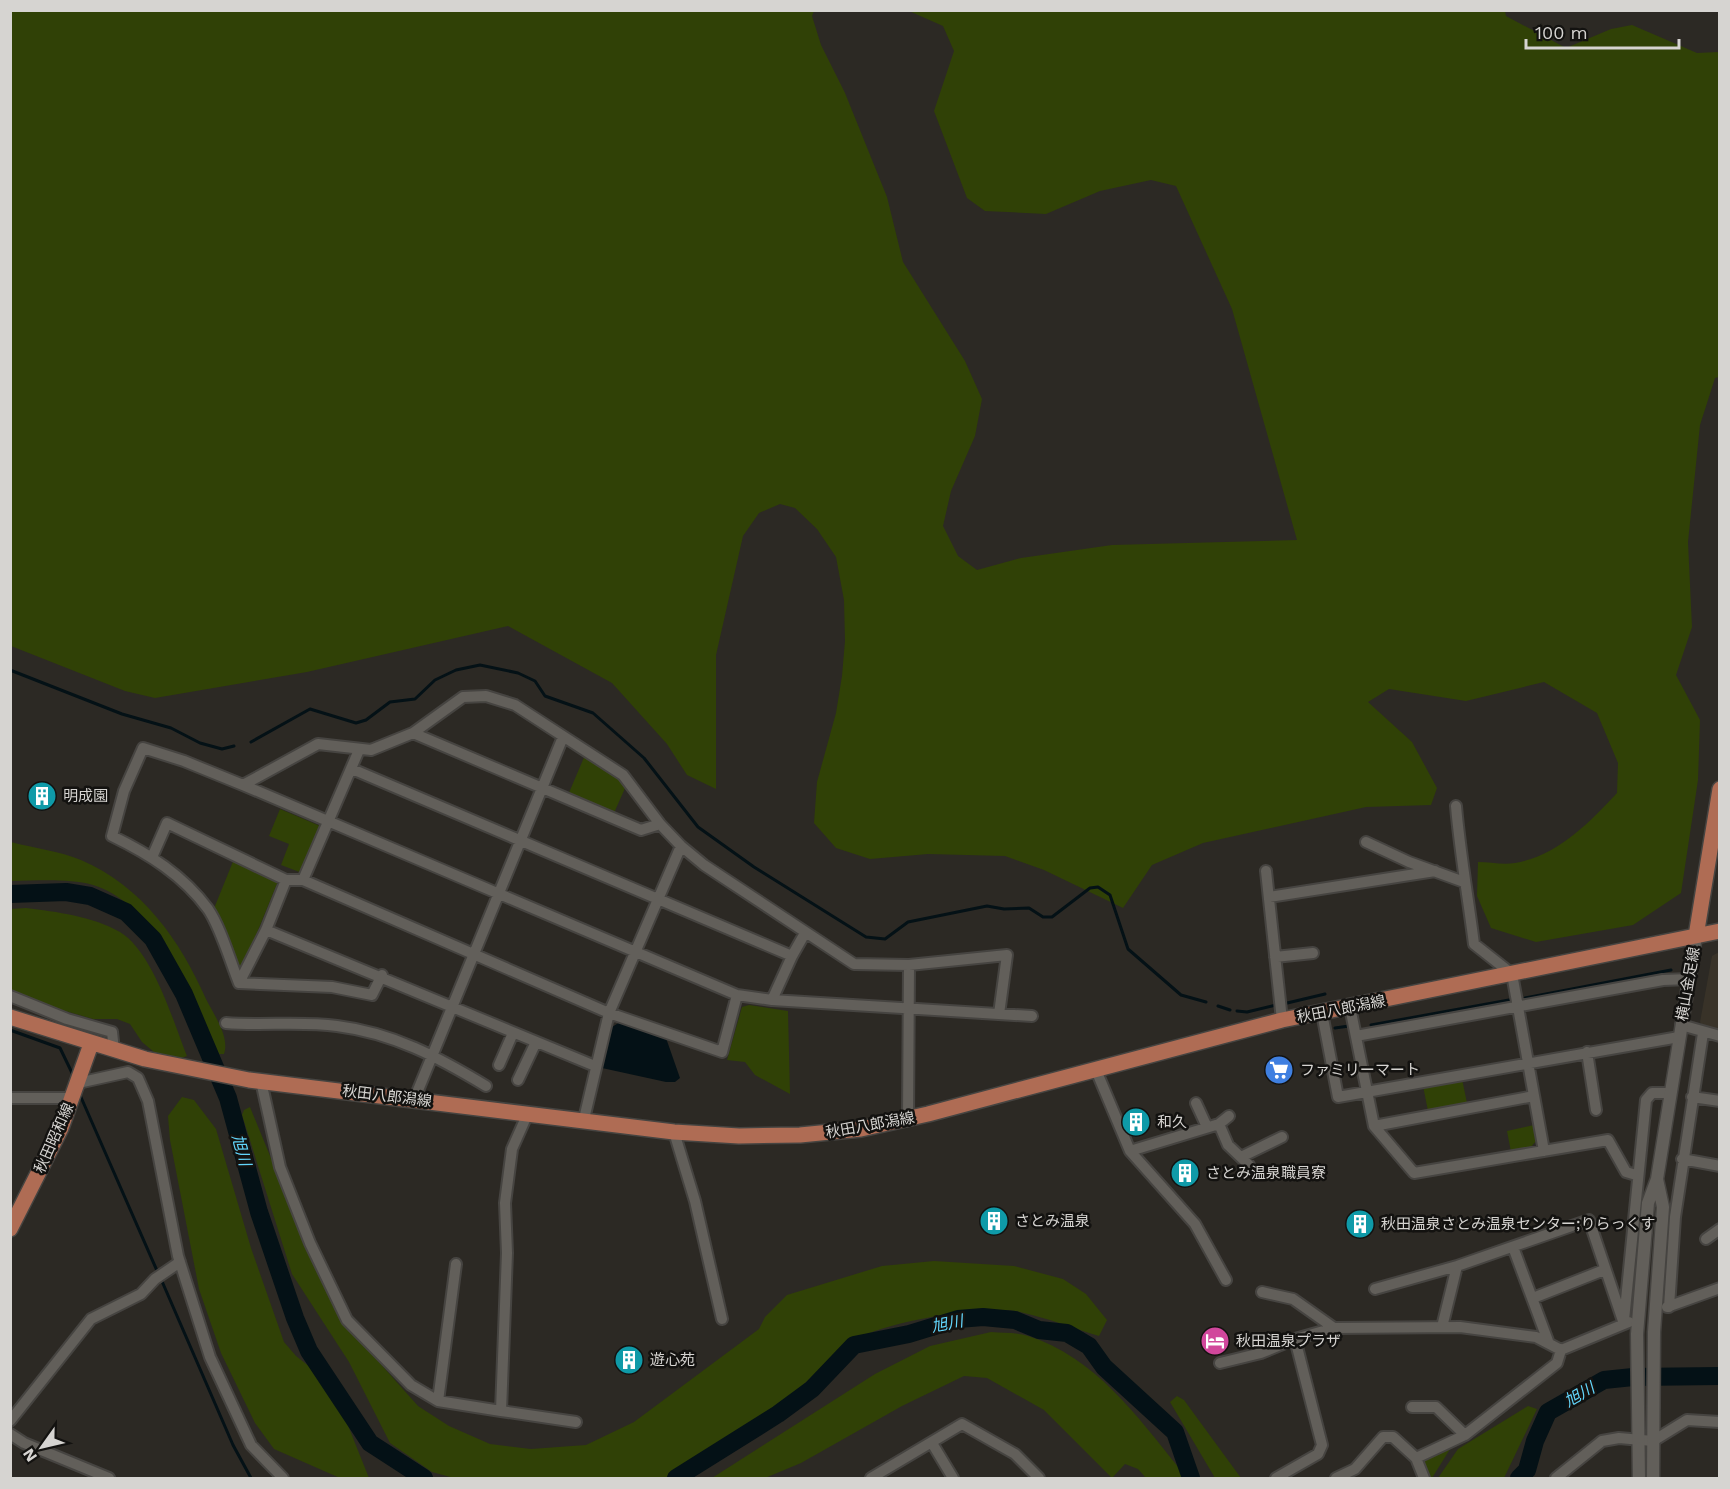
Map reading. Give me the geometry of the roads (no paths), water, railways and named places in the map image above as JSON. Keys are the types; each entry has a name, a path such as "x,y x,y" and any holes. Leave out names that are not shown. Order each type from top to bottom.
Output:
{"main road":[{"name":"横山金足線","path":"1696,936 1719,789"},
{"name":"秋田八郎潟線","path":"10,1017 145,1059 255,1081 584,1119 674,1132 739,1136 800,1135 861,1129 908,1119 1096,1070 1280,1010 1322,1013 1719,931"},
{"name":"秋田昭和線","path":"10,1229 61,1128 91,1044"}],"street":[{"path":"243,785 318,744 371,750 412,733 463,697 486,696 515,705 623,775 660,824 681,846 805,933 854,964 909,965 1007,955 999,1014"},
{"path":"412,733 641,830 660,824"},
{"path":"414,1100 563,737"},
{"path":"239,983 209,910 185,883 153,855 112,836 124,791 143,748 243,785 737,995 772,1000 1032,1016"},
{"path":"303,880 359,750"},
{"path":"352,769 792,956"},
{"path":"1456,806 1464,882 1469,894 1474,944 1512,974 1544,1151"},
{"path":"153,855 168,823 286,880 303,880 609,1013 722,1052 737,995"},
{"path":"1366,842 1464,882"},
{"path":"584,1119 609,1013 657,897 681,846"},
{"path":"1266,870 1280,1010"},
{"path":"1269,897 1435,871"},
{"path":"239,983 267,930 286,880"},
{"path":"267,930 381,975 452,1008 595,1066"},
{"path":"772,1000 805,933"},
{"name":"横山金足線","path":"1639,1479 1637,1334 1648,1203 1657,1179 1696,936"},
{"path":"1275,957 1313,953"},
{"path":"908,1119 909,965"},
{"path":"239,983 332,987 372,994 381,975"},
{"path":"1356,1036 1663,980 1689,979"},
{"path":"10,996 68,1019 112,1032 114,1050"},
{"path":"1350,1007 1374,1126 1414,1173 1608,1140 1626,1172 1636,1175"},
{"path":"1322,1013 1338,1097 1587,1052 1680,1031 1719,1036"},
{"path":"226,1023 263,1026 336,1025 385,1035 432,1054 486,1086"},
{"path":"499,1065 513,1033"},
{"path":"1703,1033 1682,1159 1668,1307 1719,1288"},
{"path":"518,1080 536,1042"},
{"path":"1587,1052 1596,1110"},
{"path":"1096,1070 1130,1151 1195,1224 1226,1280"},
{"path":"78,1083 128,1072 138,1078 148,1101 180,1262 210,1358 251,1445 284,1479"},
{"path":"255,1081 280,1167 310,1243 347,1320 411,1385 438,1401 576,1422"},
{"path":"1626,1323 1636,1175 1646,1100 1652,1093 1670,1093"},
{"path":"1374,1126 1534,1096"},
{"path":"1692,1097 1719,1101"},
{"path":"10,1098 72,1098"},
{"path":"1196,1103 1207,1127"},
{"path":"501,1411 507,1252 505,1203 512,1149 528,1113"},
{"path":"1130,1151 1219,1124 1228,1116"},
{"path":"1219,1124 1228,1145 1245,1161 1282,1137"},
{"path":"674,1132 695,1201 722,1319"},
{"path":"1682,1159 1719,1166"},
{"name":"横山金足線","path":"1653,1479 1654,1332 1664,1208 1657,1179"},
{"path":"1375,1289 1457,1266 1589,1220 1604,1270 1626,1323"},
{"path":"1706,1239 1719,1228"},
{"path":"1513,1247 1548,1341"},
{"path":"10,1420 91,1319 141,1294 180,1262"},
{"path":"438,1401 456,1264"},
{"path":"1442,1327 1457,1266"},
{"path":"1533,1298 1604,1270"},
{"path":"1262,1292 1293,1299 1334,1328"},
{"path":"1561,1350 1626,1323"},
{"path":"1220,1363 1261,1353 1295,1339 1334,1328 1442,1327 1492,1331 1548,1341 1561,1350"},
{"path":"1276,1479 1318,1454 1322,1445 1295,1339"},
{"path":"1416,1458 1465,1434 1557,1363 1561,1350"},
{"path":"1412,1407 1436,1407 1465,1434"},
{"path":"1556,1479 1571,1464 1602,1442 1619,1438 1640,1442 1653,1441 1687,1420 1719,1422"},
{"path":"871,1479 962,1424 1015,1454 1039,1479"},
{"path":"10,1434 24,1443 109,1479"},
{"path":"1336,1479 1355,1468 1383,1437 1393,1437 1416,1458 1424,1479"},
{"path":"932,1443 953,1479"},
{"path":"1571,1464 1571,1479"}],"waterway":[{"path":"251,742 310,709 356,723 366,720 390,702 415,699 435,680 456,670 480,665 518,673 535,681 545,696 593,713 644,758 698,827 754,867 866,937 885,939 908,922 987,906 1004,909 1029,908 1043,917 1052,917 1090,888 1098,887 1110,895 1128,949 1181,995 1206,1002"},
{"path":"10,670 122,714 171,728 200,743 222,749 234,746"},
{"name":"旭川","path":"10,894 66,892 90,896 126,912 153,939 184,994 228,1098 259,1212 295,1318 309,1351 370,1443 424,1478"},
{"path":"1525,998 1671,970"},
{"path":"1283,1004 1325,994"},
{"path":"1371,1025 1509,1000"},
{"path":"1237,1011 1247,1012 1276,1005"},
{"path":"1218,1006 1230,1010"},
{"path":"1335,1028 1349,1026"},
{"path":"10,1030 60,1048 74,1077"},
{"path":"80,1095 158,1273"},
{"path":"161,1279 233,1445 251,1478"},
{"name":"旭川","path":"676,1478 778,1414 812,1389 854,1345 909,1334 958,1319 983,1317 1015,1320 1039,1330 1067,1333 1089,1346 1104,1367 1175,1432 1191,1478"},
{"name":"旭川","path":"1519,1478 1527,1470 1535,1441 1548,1412 1604,1380 1633,1377 1720,1376"}],"place":[{"name":"明成園","path":"42,796"},
{"name":"ファミリーマート","path":"1279,1070"},
{"name":"和久","path":"1136,1122"},
{"name":"さとみ温泉職員寮","path":"1185,1173"},
{"name":"さとみ温泉","path":"994,1221"},
{"name":"秋田温泉さとみ温泉センター;りらっくす","path":"1360,1224"},
{"name":"秋田温泉プラザ","path":"1215,1341"},
{"name":"遊心苑","path":"629,1360"}]}
